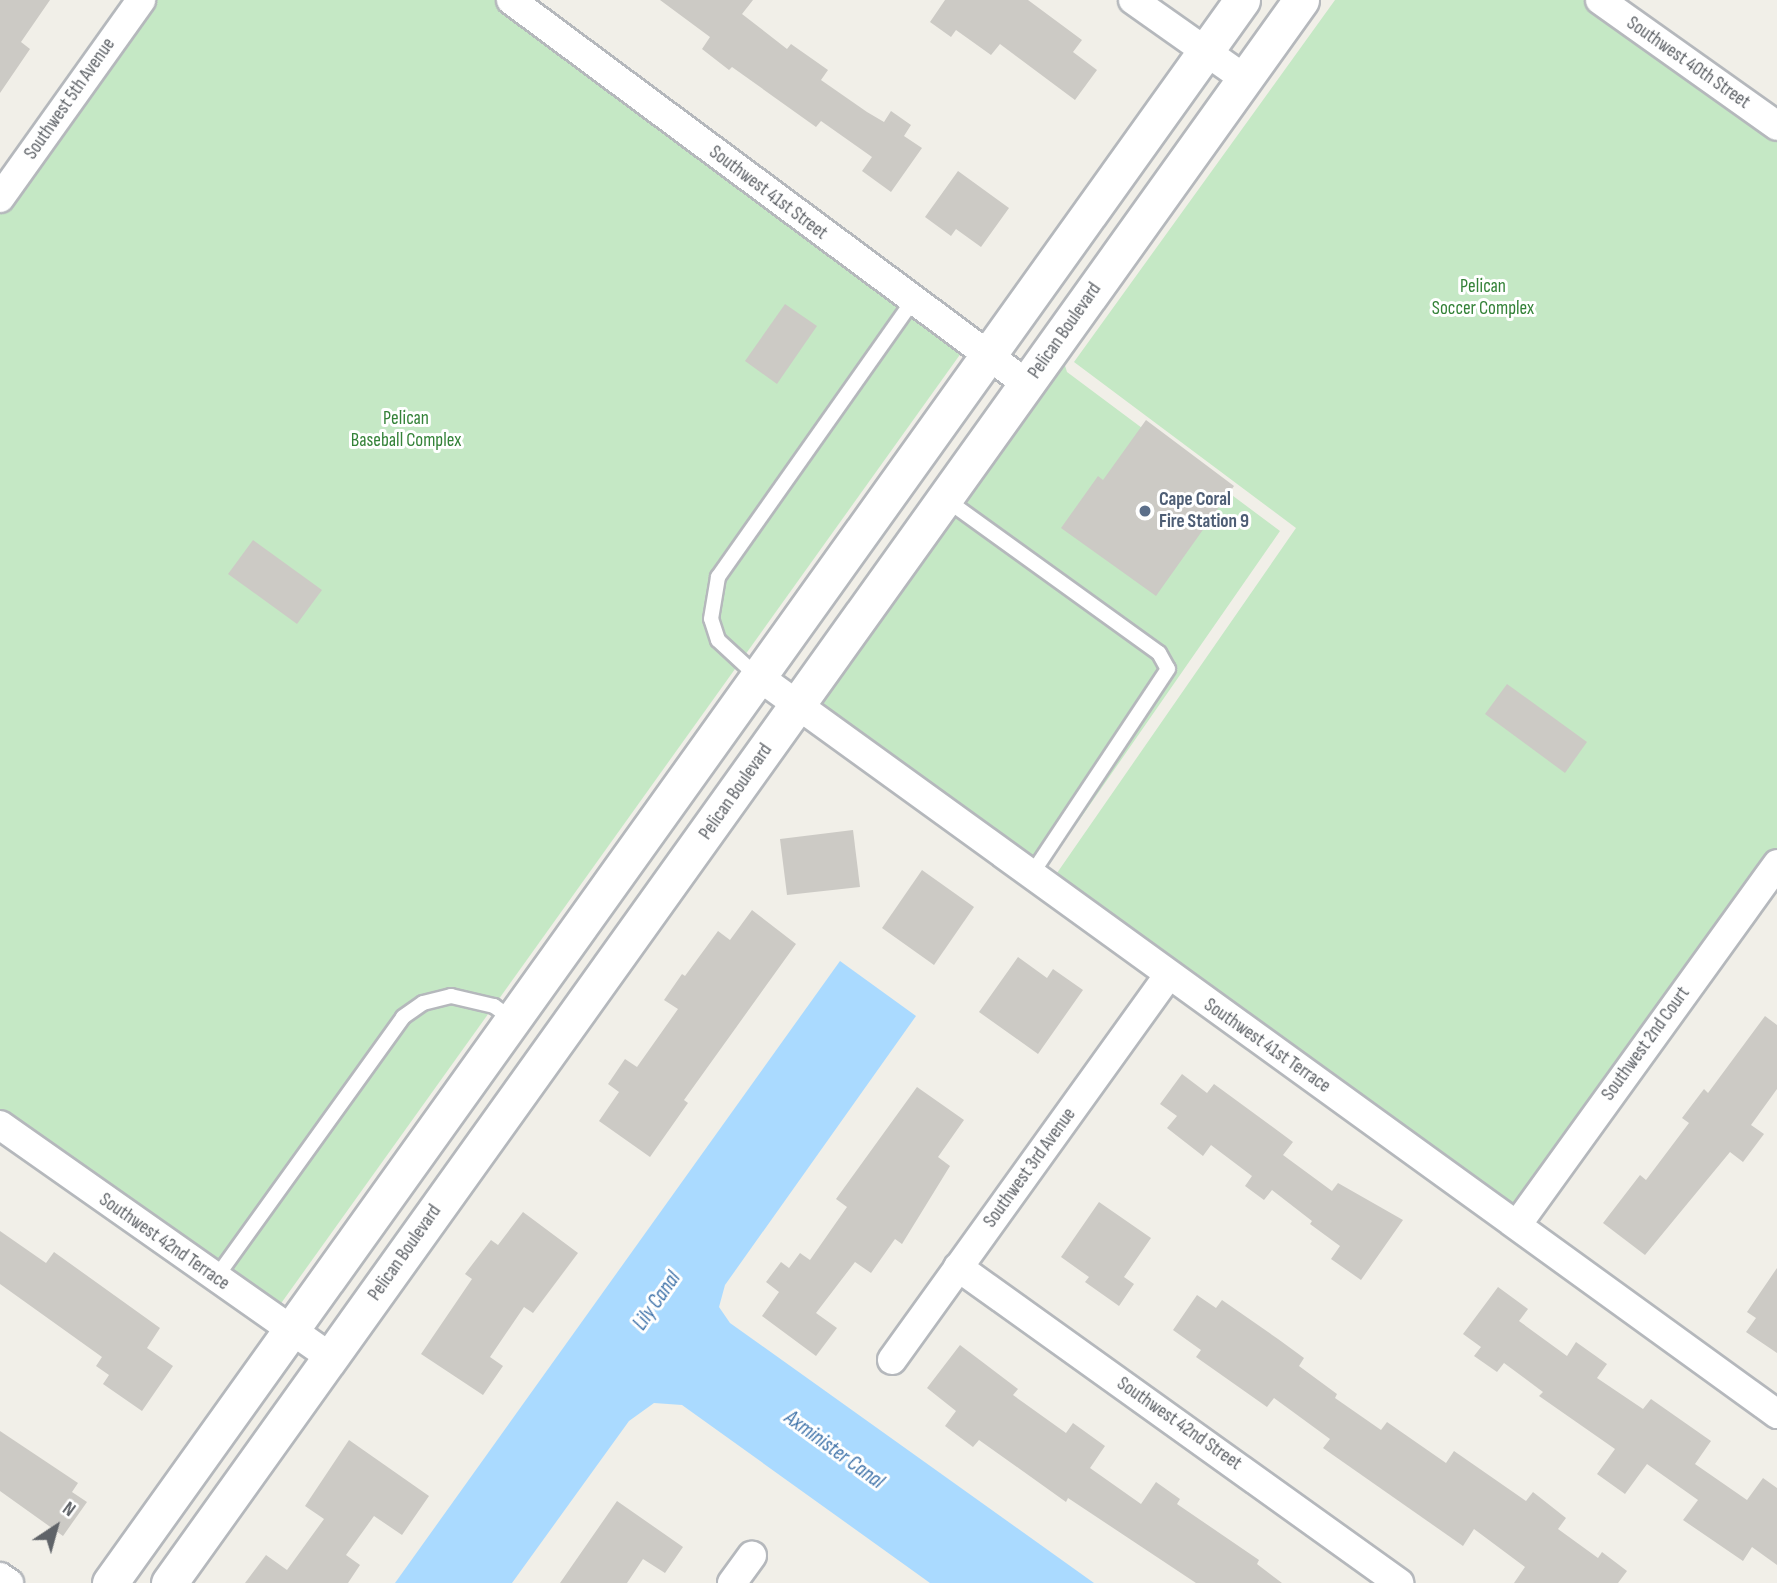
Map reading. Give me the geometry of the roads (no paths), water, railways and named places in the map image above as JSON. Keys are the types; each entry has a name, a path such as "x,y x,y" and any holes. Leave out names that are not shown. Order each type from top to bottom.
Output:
{"street":[{"name":"Southwest 5th Avenue","path":"0,198 141,0"},
{"name":"Southwest 41st Street","path":"511,0 1027,384"},
{"path":"1133,0 1204,53 1245,79"},
{"path":"110,1583 1241,0"},
{"name":"Pelican Boulevard","path":"169,1583 943,497 1027,384 1301,0"},
{"name":"Southwest 40th Street","path":"1600,0 1777,126"},
{"name":"Southwest 41st Terrace","path":"759,677 1168,976 1777,1414"},
{"name":"Southwest 2nd Court","path":"1517,1225 1777,864"},
{"name":"Southwest 3rd Avenue","path":"892,1360 1168,976"},
{"name":"Southwest 42nd Terrace","path":"0,1125 215,1279 331,1357"},
{"name":"Southwest 42nd Street","path":"958,1267 1399,1583"},
{"path":"732,1583 752,1555"},
{"path":"0,1577 9,1583"}],"lane":[{"path":"759,677 718,640 711,619 718,577 913,301"},
{"path":"943,497 1159,653 1168,669 1032,874"},
{"path":"215,1279 403,1017 423,1003 452,996 494,1006 514,1020"}],"water":[{"path":"840,961 916,1016 725,1285 719,1307 730,1323 1094,1583 930,1583 682,1405 654,1403 629,1421 512,1583 395,1583"}],"place":[{"name":"Cape Coral Fire Station 9","path":"1145,511"}],"park label":[{"name":"Pelican Soccer Complex","path":"1483,298"},
{"name":"Pelican Baseball Complex","path":"406,430"}],"water label":[{"name":"Lily Canal","path":"657,1301"},
{"name":"Axminister Canal","path":"834,1450"}]}
